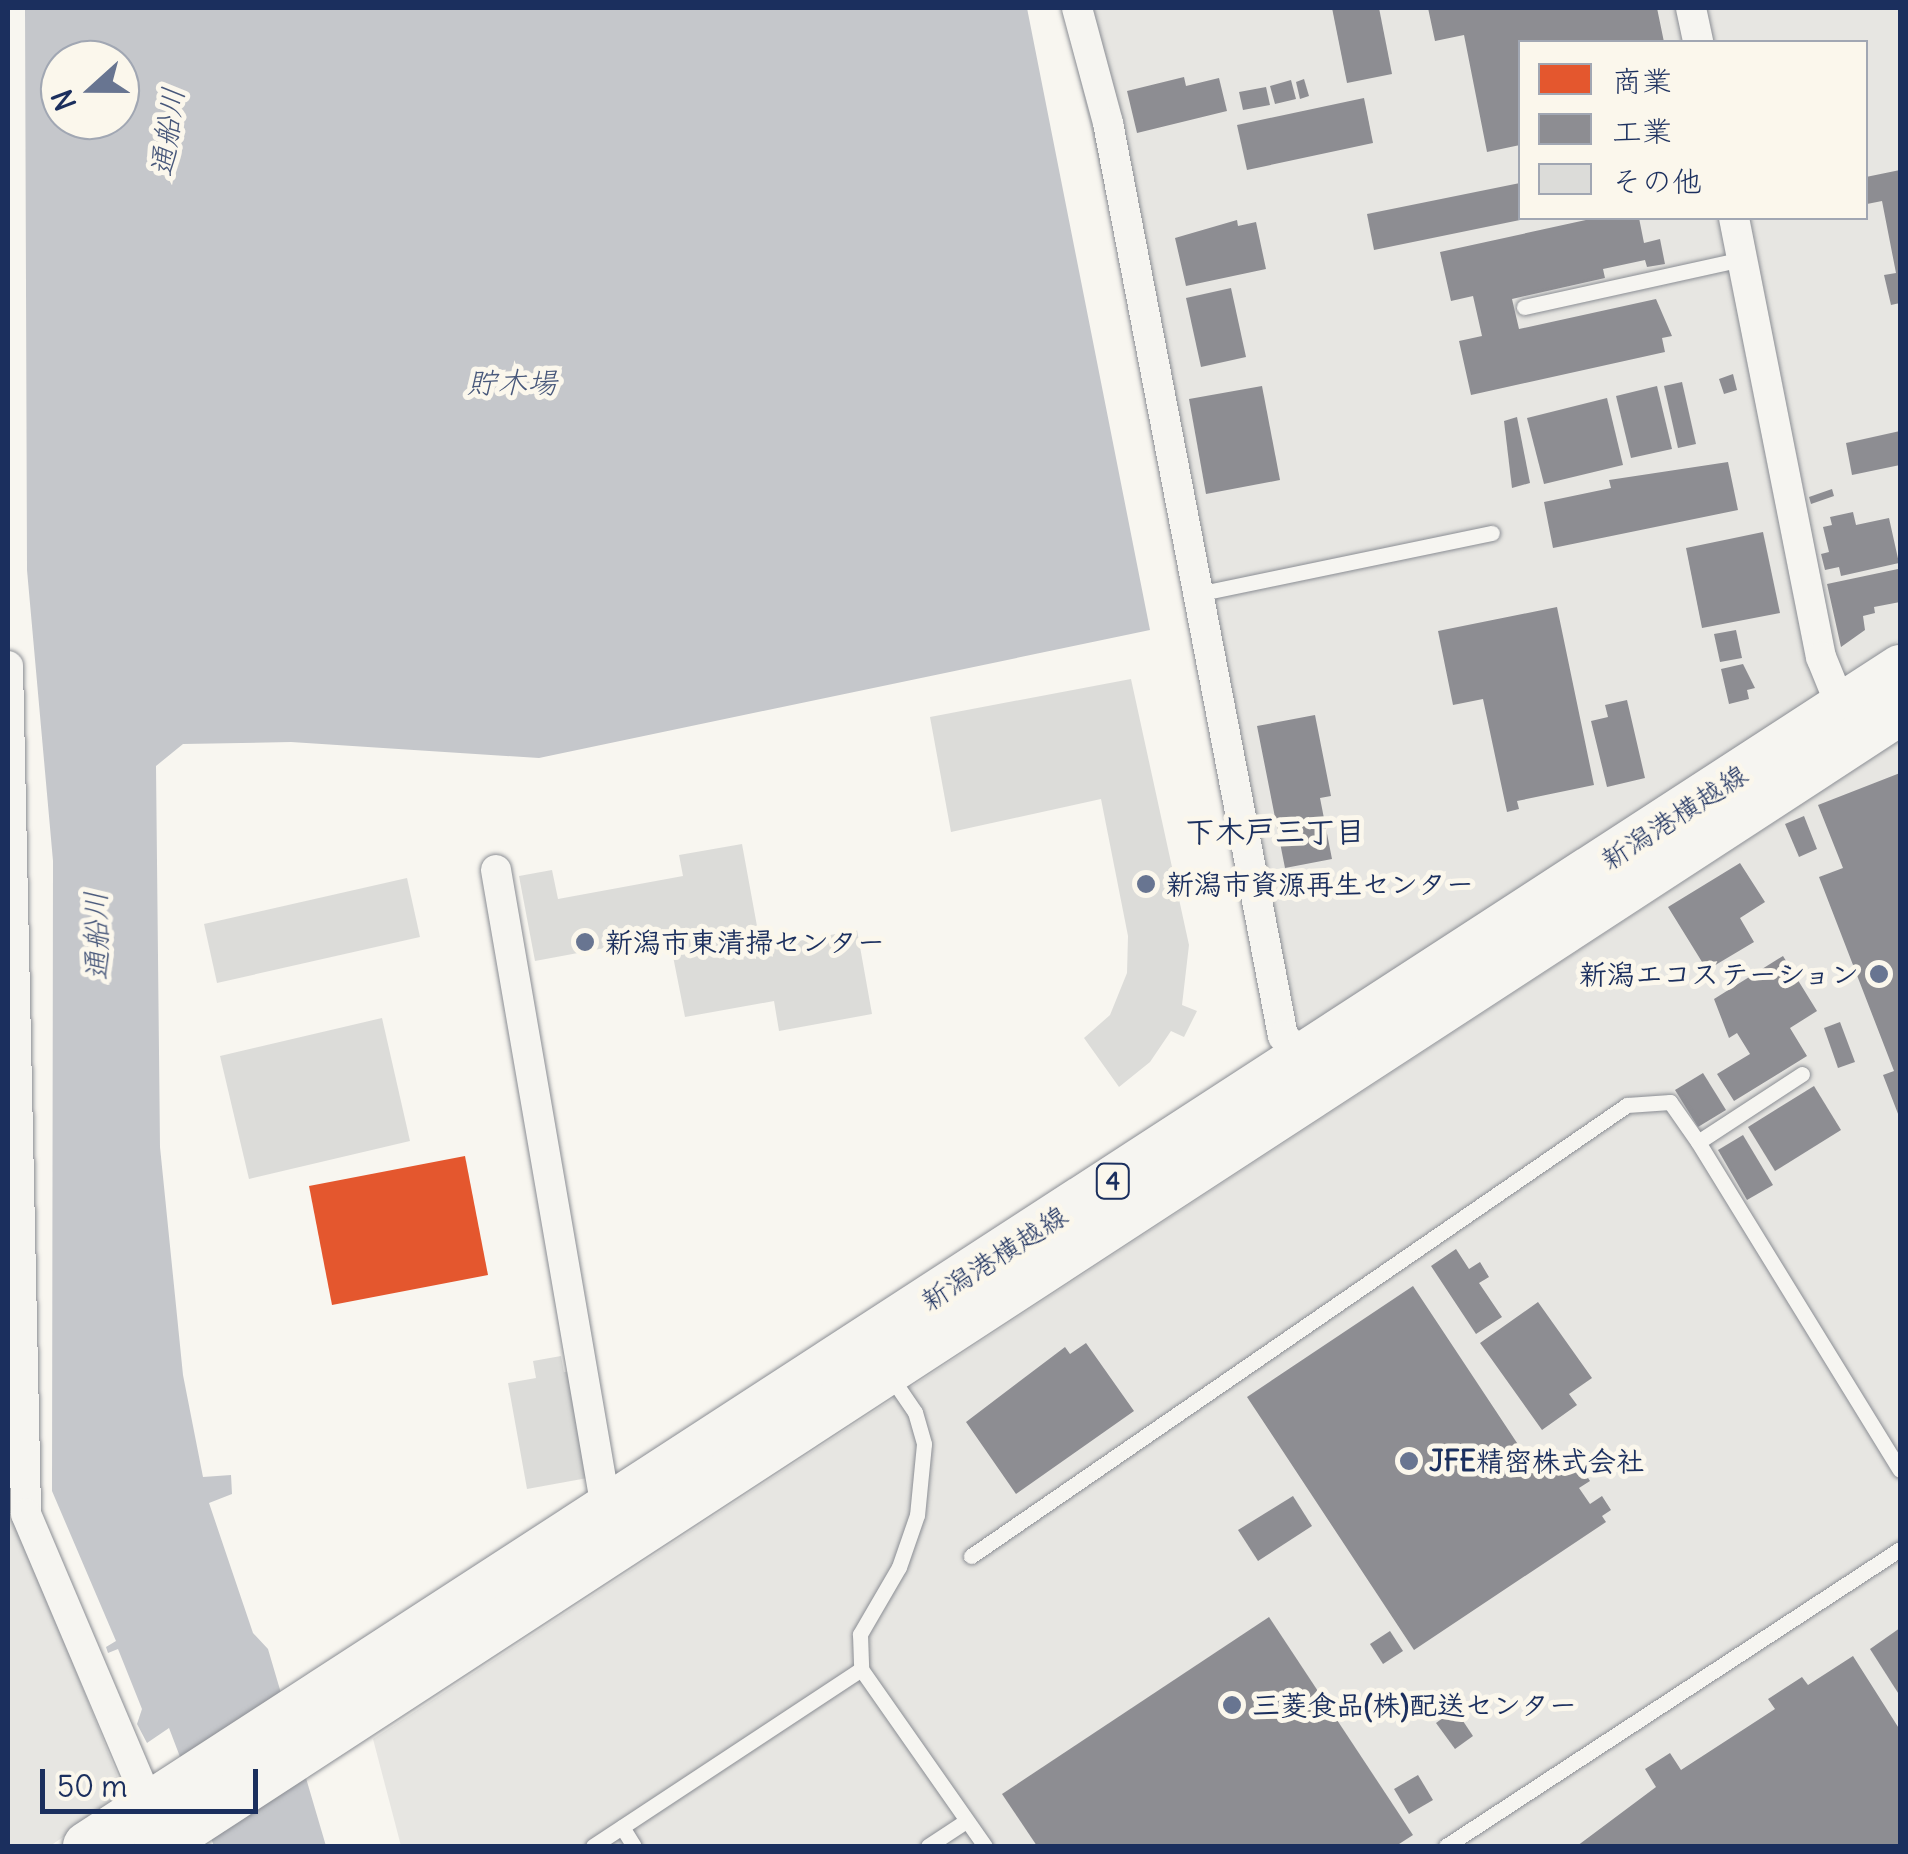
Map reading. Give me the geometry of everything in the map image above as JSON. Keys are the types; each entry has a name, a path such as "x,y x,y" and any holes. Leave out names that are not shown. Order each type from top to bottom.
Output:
{"main road":[{"name":"新潟港横越線","path":"333,1707 606,1508 1319,1070 1848,724 1900,669"},
{"name":"新潟港横越線","path":"1848,724 1900,711"},
{"name":"新潟港横越線","path":"87,1846 163,1819 333,1707 890,1375 1319,1070"}],"street":[{"path":"1077,8 1108,123 1202,594 1283,1036 1319,1070"},
{"path":"1691,8 1698,40"},
{"path":"1734,220 1821,656 1848,724"},
{"path":"8,666 15,1318 26,1514 163,1819"},
{"path":"496,870 606,1508"}],"lane":[{"path":"1524,307 1742,259"},
{"path":"1202,594 1492,534"},
{"path":"1698,1142 1802,1074"},
{"path":"970,1556 1626,1105 1670,1102 1900,1470"},
{"path":"890,1375 915,1412 924,1444 916,1515 898,1567 860,1634 861,1669 985,1846"},
{"path":"1446,1846 1900,1549"},
{"path":"593,1846 861,1669"},
{"path":"928,1846 966,1821"},
{"path":"622,1828 634,1846"}],"shaded area":[{"path":"1063,8 1900,8 1900,640 1300,1032"},
{"path":"1900,740 1900,1846 401,1846 373,1739"},
{"path":"8,1336 15,1517 125,1795 50,1846 8,1846"}],"water":[{"name":"貯木場","path":"25,8 1027,8 1150,630 539,758 291,742 183,744 156,766 160,1147 183,1375 203,1477 231,1475 232,1494 209,1503 253,1633 268,1649 326,1846 214,1846 169,1728 147,1743 137,1724 142,1709 118,1649 108,1653 106,1647 116,1641 52,1491 53,861 27,570"}],"building: 商業":[{"path":"465,1156 488,1275 332,1305 309,1186"}],"building: 工業":[{"path":"1332,8 1379,8 1392,74 1347,83"},
{"path":"1428,8 1657,8 1664,40 1518,40 1518,145 1487,152 1464,35 1435,41"},
{"path":"1184,77 1186,86 1219,78 1227,111 1137,133 1127,91"},
{"path":"1304,79 1309,96 1300,99 1296,82"},
{"path":"1291,80 1296,99 1275,104 1270,86"},
{"path":"1266,87 1270,105 1243,110 1239,92"},
{"path":"1364,98 1373,143 1247,170 1237,125"},
{"path":"1900,170 1900,303 1891,305 1884,275 1896,273 1882,201 1868,204 1868,177"},
{"path":"1518,183 1520,220 1374,250 1367,214"},
{"path":"1237,220 1238,226 1256,222 1266,269 1186,286 1175,238"},
{"path":"1586,220 1639,220 1644,243 1660,239 1665,264 1647,267 1645,260 1603,269 1605,278 1512,299 1519,329 1656,299 1672,336 1662,338 1665,352 1471,395 1459,341 1482,336 1473,296 1451,301 1440,252"},
{"path":"1231,288 1246,357 1201,367 1186,298"},
{"path":"1733,374 1737,390 1724,394 1719,379"},
{"path":"1682,382 1696,444 1678,448 1664,386"},
{"path":"1262,386 1280,480 1206,494 1189,399"},
{"path":"1657,386 1672,449 1631,458 1616,396"},
{"path":"1607,398 1623,465 1544,484 1527,418"},
{"path":"1517,417 1530,483 1512,488 1504,421"},
{"path":"1900,431 1900,465 1852,475 1846,443"},
{"path":"1728,462 1738,510 1553,548 1544,502 1611,488 1609,480"},
{"path":"1832,489 1834,496 1811,504 1809,497"},
{"path":"1853,512 1856,525 1889,518 1899,563 1841,576 1839,567 1825,570 1821,554 1829,552 1823,527 1832,525 1830,517"},
{"path":"1763,532 1780,613 1702,628 1686,548"},
{"path":"1898,569 1900,602 1874,607 1875,613 1863,616 1865,630 1841,647 1827,584"},
{"path":"1557,607 1594,785 1517,801 1519,809 1507,812 1483,699 1453,705 1438,631"},
{"path":"1736,630 1742,658 1720,662 1714,634"},
{"path":"1743,664 1755,688 1747,690 1749,699 1729,704 1721,669"},
{"path":"1627,700 1645,778 1607,787 1591,721 1608,717 1605,705"},
{"path":"1315,715 1331,796 1320,798 1332,859 1285,868 1257,726"},
{"name":"新潟エコステーション","path":"1900,773 1900,1119 1883,1075 1894,1071 1819,877 1843,868 1818,805"},
{"path":"1804,816 1817,849 1799,857 1785,824"},
{"path":"1740,863 1765,902 1740,918 1754,942 1707,970 1668,907"},
{"path":"1783,956 1817,1011 1790,1028 1807,1056 1734,1101 1717,1074 1750,1054 1737,1033 1729,1038 1714,999"},
{"path":"1840,1022 1855,1062 1838,1068 1824,1028"},
{"path":"1703,1073 1726,1110 1698,1127 1675,1090"},
{"path":"1814,1086 1841,1130 1775,1171 1748,1127"},
{"path":"1743,1135 1773,1185 1747,1200 1718,1150"},
{"path":"1456,1249 1469,1269 1480,1262 1489,1277 1479,1283 1502,1317 1476,1334 1431,1266"},
{"name":"JFE精密株式会社","path":"1413,1286 1537,1473 1570,1450 1590,1481 1579,1488 1590,1504 1602,1496 1611,1510 1602,1516 1606,1522 1414,1650 1247,1397"},
{"path":"1538,1302 1592,1378 1569,1394 1577,1405 1542,1430 1480,1343"},
{"path":"1086,1343 1134,1411 1016,1494 966,1422 1065,1347 1070,1354"},
{"path":"1293,1496 1312,1526 1258,1561 1238,1530"},
{"name":"三菱食品(株)配送センター","path":"1269,1617 1413,1835 1396,1846 1037,1846 1002,1794"},
{"path":"1900,1628 1900,1696 1870,1649"},
{"path":"1390,1631 1403,1651 1383,1664 1370,1644"},
{"path":"1853,1656 1900,1730 1900,1846 1577,1846 1656,1787 1645,1769 1670,1753 1681,1770 1775,1709 1768,1699 1802,1677 1808,1685"},
{"path":"1455,1709 1473,1736 1455,1749 1436,1723"},
{"path":"1418,1775 1433,1800 1409,1814 1394,1789"}],"building: その他":[{"name":"新潟市資源再生センター","path":"1131,679 1189,945 1182,1005 1197,1011 1184,1037 1171,1031 1150,1062 1119,1087 1084,1038 1110,1015 1127,973 1128,936 1101,799 951,832 930,717"},
{"name":"新潟市東清掃センター","path":"742,844 761,948 857,930 872,1014 779,1031 774,1001 685,1017 669,936 535,961 519,876 552,870 558,899 683,876 679,855"},
{"path":"407,878 420,937 217,983 204,924"},
{"path":"382,1018 410,1141 249,1179 220,1056"},
{"path":"561,1356 564,1372 574,1371 593,1477 527,1489 508,1383 536,1378 533,1361"}],"place":[{"name":"新潟市資源再生センター","path":"1146,884"},
{"name":"新潟市東清掃センター","path":"585,942"},
{"name":"新潟エコステーション","path":"1879,974"},
{"name":"JFE精密株式会社","path":"1409,1461"},
{"name":"三菱食品(株)配送センター","path":"1232,1705"}],"district":[{"name":"下木戸三丁目","path":"1275,831"}],"water label":[{"name":"通船川","path":"167,132"},
{"name":"通船川","path":"96,936"}]}
